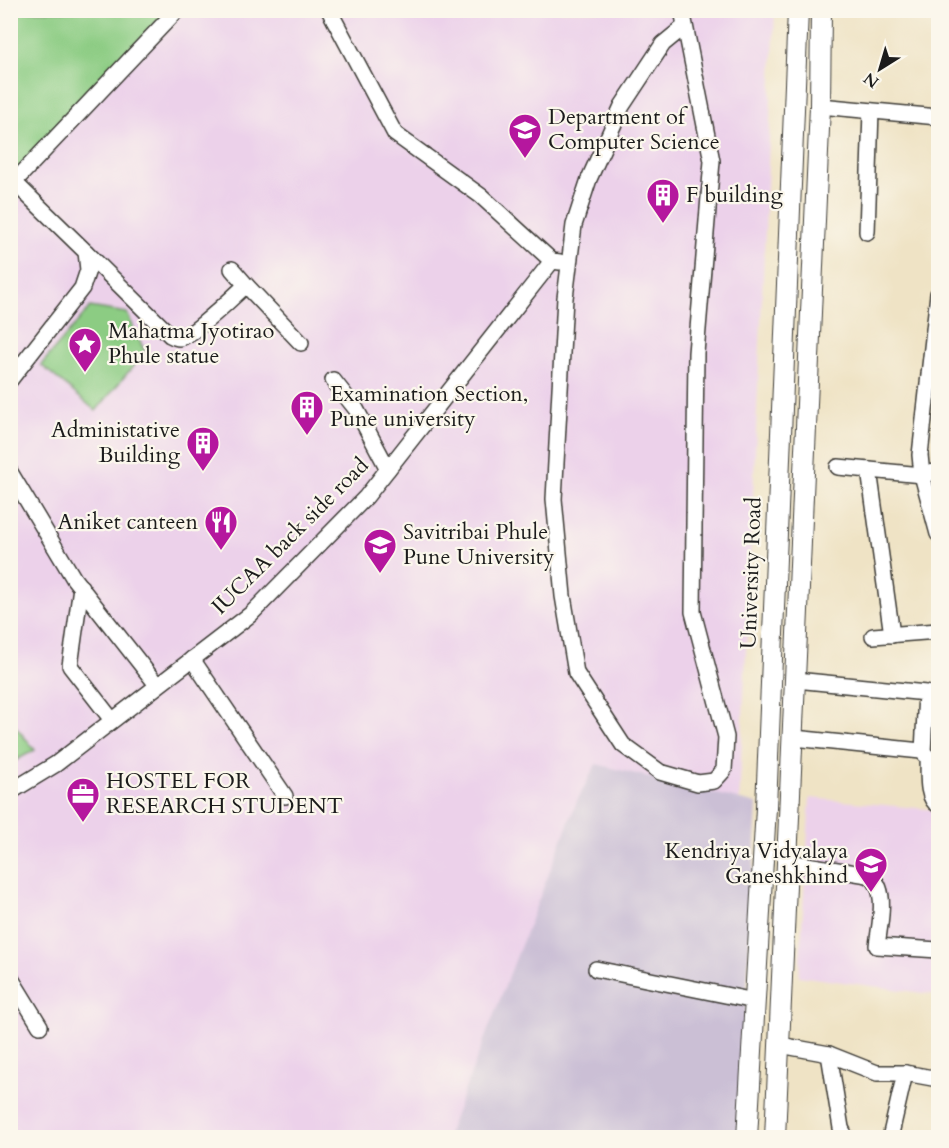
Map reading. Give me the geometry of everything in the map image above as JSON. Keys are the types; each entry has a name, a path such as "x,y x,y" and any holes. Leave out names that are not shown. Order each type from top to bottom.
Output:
{"main road":[{"name":"University Road","path":"747,1137 766,808 798,10"},
{"path":"775,1137 789,862 820,106 821,10"}],"street":[{"path":"177,10 12,180 170,335 177,338 186,336 246,285"},
{"path":"329,10 395,134 481,196 552,261 569,263"},
{"path":"682,10 712,161 696,353 693,612 726,737 724,770 714,781 698,783 660,772 623,745 576,673 563,596 554,499 565,298 573,225 586,188 622,106 663,44 685,26"},
{"path":"820,106 939,117"},
{"path":"867,232 870,111"},
{"path":"10,380 82,288 88,270 86,252"},
{"name":"IUCAA back side road","path":"10,792 56,764 251,614 366,497 552,261"},
{"path":"232,269 301,343"},
{"path":"939,294 920,455 922,475 939,534"},
{"path":"333,380 356,409 388,469"},
{"path":"838,467 922,475 939,471"},
{"path":"869,470 892,635"},
{"path":"10,472 81,587 157,685"},
{"path":"81,587 70,666 112,720"},
{"path":"873,636 939,631"},
{"path":"192,658 285,796"},
{"path":"796,681 926,693 923,752"},
{"path":"794,738 923,752 928,757 930,797 939,805"},
{"path":"789,862 868,875 876,879 880,887 881,909 877,946 939,950"},
{"path":"596,969 755,1001"},
{"path":"10,977 40,1026"},
{"path":"780,1045 829,1054 877,1073 905,1073 939,1079"},
{"path":"829,1054 841,1128 846,1137"},
{"path":"890,1137 905,1073"}],"shaded area":[{"name":"Savitribai Phule Pune University","path":"10,11 775,11 724,1137 11,1137"},
{"path":"596,764 757,804 739,1137 446,1138 577,801"},
{"name":"Kendriya Vidyalaya Ganeshkhind","path":"810,798 938,810 938,995 799,976"}],"green space":[{"path":"11,11 168,11 11,178"},
{"path":"90,307 127,313 145,352 96,411 41,365"},
{"path":"11,721 35,750 10,763"}],"place":[{"name":"Department of Computer Science","path":"525,159"},
{"name":"F building","path":"663,224"},
{"name":"Mahatma Jyotirao Phule statue","path":"85,373"},
{"name":"Examination Section, Pune university","path":"307,436"},
{"name":"Administative Building","path":"203,472"},
{"name":"Aniket canteen","path":"221,551"},
{"name":"Savitribai Phule Pune University","path":"380,574"},
{"name":"HOSTEL FOR RESEARCH STUDENT","path":"83,823"},
{"name":"Kendriya Vidyalaya Ganeshkhind","path":"871,893"}]}
